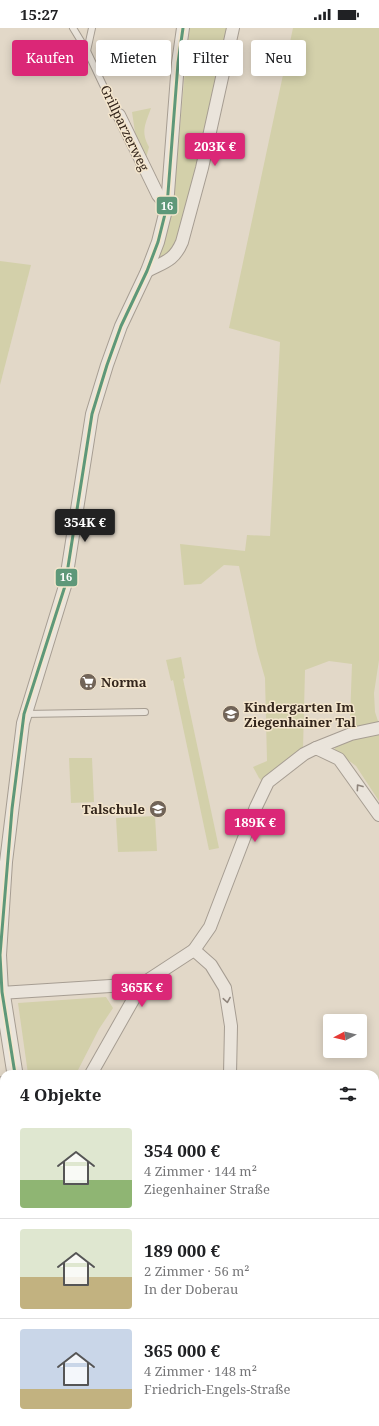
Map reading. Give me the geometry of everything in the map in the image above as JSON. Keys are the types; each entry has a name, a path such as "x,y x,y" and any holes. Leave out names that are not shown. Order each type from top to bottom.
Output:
{"street":[{"path":"14,1070 1,992 0,955 6,862 24,714 65,586 92,414 98,392 121,326 147,270 158,242 167,206 183,28"},
{"path":"147,270 171,260 178,252 182,242 202,168 233,28"},
{"name":"Grillparzerweg","path":"119,115 158,195 167,206"},
{"path":"93,1070 142,984 194,950 210,928 256,807 268,782 304,754 316,748 351,734 379,728"},
{"path":"316,748 339,759 379,815"},
{"path":"194,950 211,965 225,988 231,1026 230,1070"},
{"path":"1,992 142,984"}],"lane":[{"name":"Grillparzerweg","path":"73,28 81,40"},
{"path":"88,51 92,28"},
{"name":"Grillparzerweg","path":"88,51 112,104 119,115"},
{"path":"24,714 145,712"}],"shaded area":[{"path":"190,28 230,28 227,40 188,40"},
{"path":"293,28 379,28 379,660 374,693 375,712 379,724 351,730 352,664 329,661 305,670 303,750 291,756 281,764 272,772 264,783 259,778 253,767 267,761 265,678 257,650 239,566 224,565 201,584 184,585 180,544 245,551 247,535 270,536 280,342 229,328 283,76 306,76 306,40 290,40"},
{"path":"184,76 219,76 199,167 175,250 159,260 173,206"},
{"path":"151,108 144,132 149,147 146,158 136,139 132,112"},
{"path":"0,261 31,265 0,385"},
{"path":"181,657 185,678 183,679 219,848 209,850 173,680 171,681 166,660"},
{"path":"379,733 379,801 356,766 335,750 335,746 339,742"},
{"path":"69,758 92,758 94,802 71,803"},
{"path":"155,816 157,851 118,852 116,818"},
{"path":"106,997 113,1008 99,1029 78,1070 27,1070 18,1003"}],"transit line":[{"name":"16","path":"14,1070 2,992 0,955 12,809 24,714 65,586 92,414 121,326 147,271 158,242 167,206 178,63 183,28"}],"place":[{"name":"Norma","path":"88,682"},
{"name":"Kindergarten Im Ziegenhainer Tal","path":"231,714"},
{"name":"Talschule","path":"158,809"}]}
